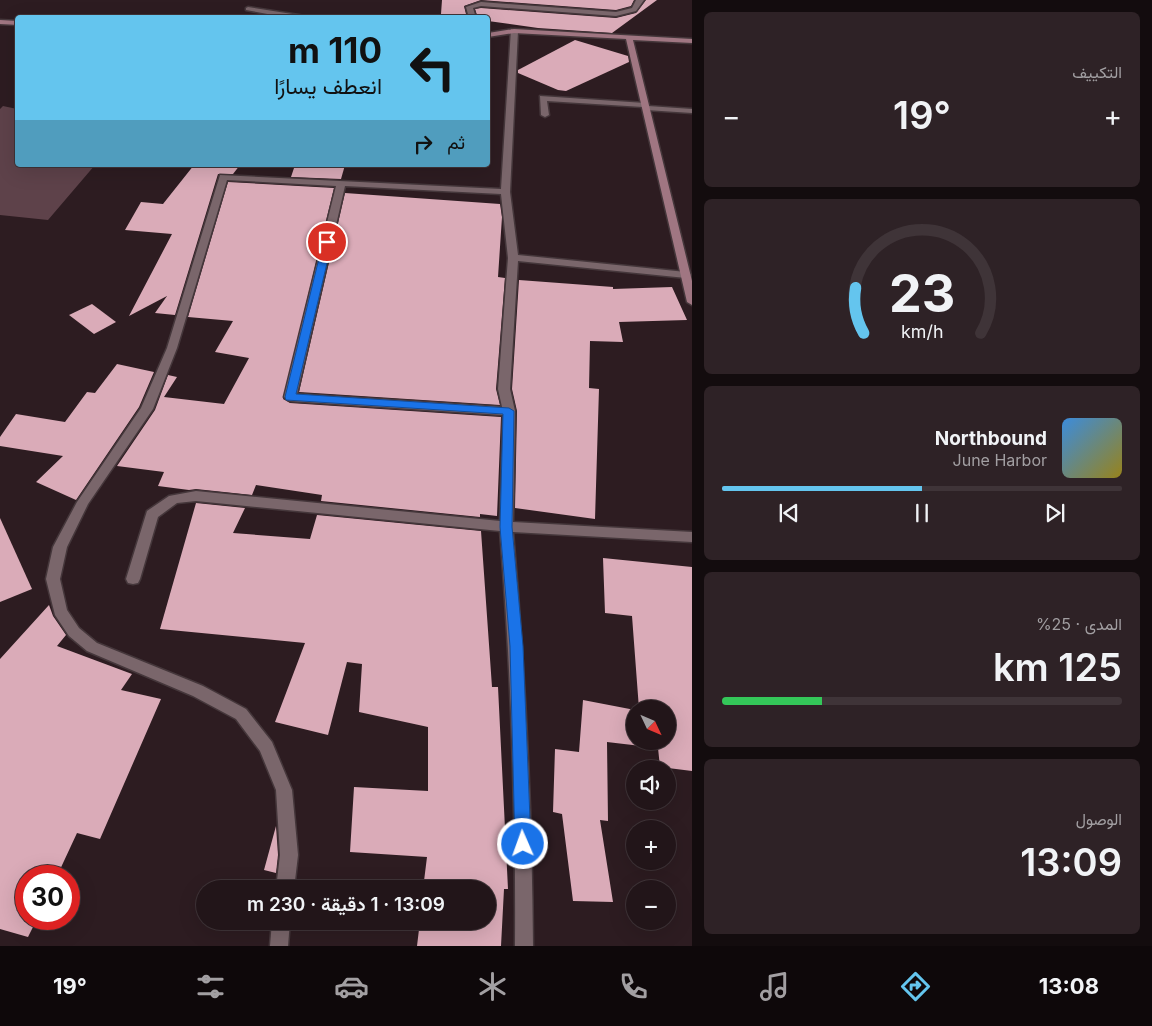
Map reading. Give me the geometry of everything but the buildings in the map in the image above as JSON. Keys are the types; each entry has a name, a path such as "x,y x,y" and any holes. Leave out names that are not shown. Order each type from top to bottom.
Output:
{"street":[{"path":"472,15 469,7 480,4 616,14 634,10 641,0 639,0"},
{"path":"248,9 286,15"},
{"path":"0,22 15,23"},
{"path":"514,31 505,192 512,258 504,389 509,411 506,527 516,646 524,864 524,946"},
{"path":"490,35 514,31 692,42"},
{"path":"629,38 692,302"},
{"path":"545,115 543,98 692,111"},
{"path":"286,880 289,855 284,790 266,747 241,714 198,691 92,647 74,632 60,610 53,579 60,547 83,502 146,409 172,348 223,177 505,192"},
{"path":"341,184 290,397 509,411"},
{"path":"512,258 686,275"},
{"path":"133,579 152,514 174,499 196,496 506,527 692,537"},
{"path":"279,946 281,930"}],"shaded area":[{"path":"3,106 15,109 15,167 93,167 48,220 0,215 0,109"}],"route":[{"path":"327,242 290,397 509,411 506,527 516,646 523,844"}]}
